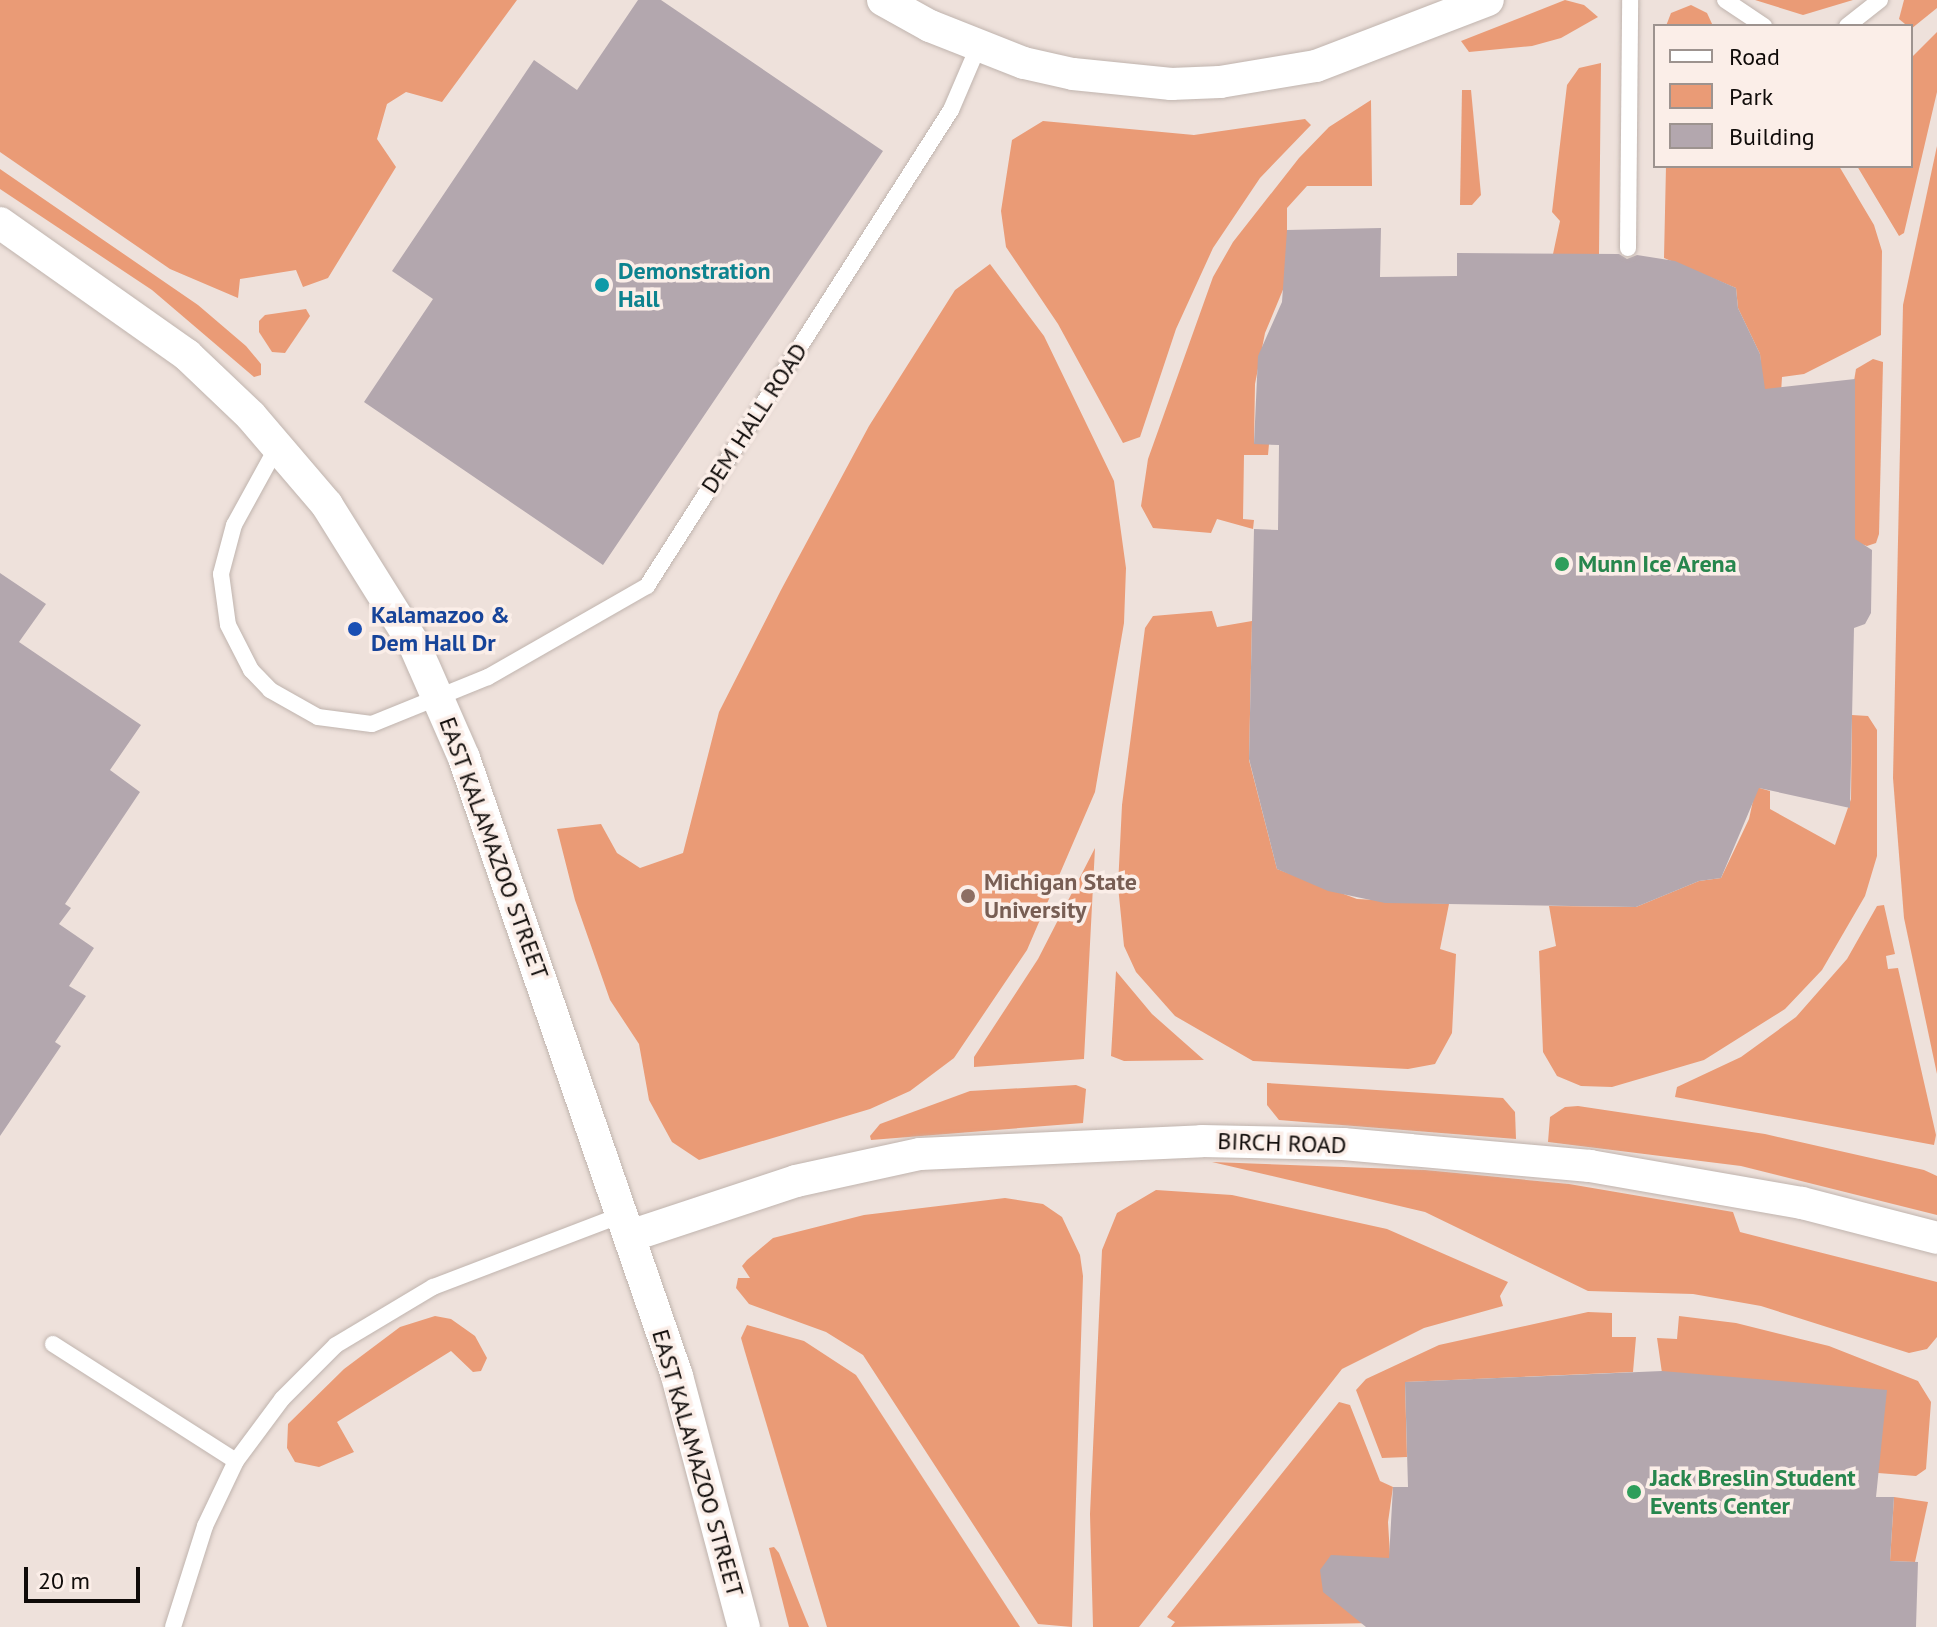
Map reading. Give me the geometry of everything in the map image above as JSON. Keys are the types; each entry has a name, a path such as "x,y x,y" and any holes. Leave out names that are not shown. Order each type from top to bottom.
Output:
{"street":[{"path":"883,0 978,47 1024,63 1123,82 1220,82 1316,66 1488,0"},
{"name":"EAST KALAMAZOO STREET","path":"0,223 187,355 278,445 371,569 441,700 677,1376 744,1627"},
{"name":"BIRCH ROAD","path":"626,1226 796,1181 920,1154 1202,1141 1343,1144 1590,1166 1802,1203 1937,1238"}],"lane":[{"path":"1628,248 1630,0"},
{"path":"1725,0 1761,24"},
{"path":"1850,24 1880,0"},
{"name":"DEM HALL ROAD","path":"278,445 234,525 221,574 228,625 251,670 293,706 345,723 372,724 441,700 647,586 951,110 978,47"},
{"path":"173,1627 210,1514 236,1461 282,1399 336,1345 399,1304 626,1226"},
{"path":"53,1344 236,1461"}],"green space":[{"path":"0,0 517,0 442,102 406,92 387,104 377,139 396,167 328,278 303,287 296,270 240,279 238,298 170,269 0,152"},
{"path":"1565,0 1584,5 1598,17 1561,38 1532,46 1469,52 1461,41"},
{"path":"1755,0 1853,0 1803,15"},
{"path":"1904,0 1937,0 1937,8 1913,27 1913,24 1905,24 1899,19"},
{"path":"1691,5 1707,13 1712,24 1667,24 1671,13"},
{"path":"1937,32 1937,92 1904,233 1899,236 1858,168 1913,168 1913,56"},
{"path":"1601,63 1599,254 1553,254 1560,221 1552,212 1567,85 1579,68"},
{"path":"1462,90 1471,90 1481,195 1472,205 1460,205"},
{"path":"1371,100 1372,186 1307,186 1287,208 1287,280 1265,333 1255,384 1254,443 1269,444 1268,455 1244,455 1243,519 1254,520 1253,529 1217,519 1211,533 1153,528 1141,506 1148,459 1213,277 1233,242 1299,158 1329,127"},
{"path":"1305,119 1311,125 1260,178 1213,248 1176,329 1140,437 1123,443 1058,324 1006,247 1001,211 1012,140 1043,121 1194,135"},
{"path":"1937,146 1937,1074 1904,918 1893,778 1903,305"},
{"path":"1666,168 1840,168 1874,225 1882,251 1881,335 1804,374 1782,377 1781,393 1763,393 1760,354 1738,308 1736,288 1664,258"},
{"path":"0,169 198,305 246,346 261,364 261,375 254,377 152,290 0,189"},
{"path":"990,264 1044,336 1114,481 1126,568 1124,623 1095,792 1027,950 954,1058 910,1091 870,1109 699,1160 672,1142 649,1100 639,1044 610,1000 575,900 557,829 601,824 617,853 640,868 683,853 719,712 781,590 869,426 955,290"},
{"path":"306,309 310,316 285,353 272,352 259,332 259,321 265,315"},
{"path":"1873,359 1883,362 1879,534 1876,543 1867,546 1855,542 1854,381 1856,369"},
{"path":"1212,611 1217,627 1252,621 1249,760 1277,869 1357,899 1449,904 1440,949 1456,954 1452,1033 1435,1064 1408,1069 1253,1061 1175,1016 1136,972 1124,946 1118,886 1122,805 1145,628 1153,616"},
{"path":"1852,715 1868,716 1877,730 1877,856 1865,896 1822,970 1785,1009 1704,1060 1612,1087 1581,1086 1557,1076 1543,1052 1539,951 1556,946 1549,906 1636,907 1699,881 1721,878 1749,819 1756,787 1770,791 1770,809 1835,845 1851,799"},
{"path":"1095,848 1084,1059 974,1067 974,1057 1038,959"},
{"path":"1884,905 1895,954 1886,956 1888,969 1898,968 1936,1135 1934,1145 1675,1097 1677,1087 1741,1057 1796,1017 1847,959 1877,906"},
{"path":"1116,971 1152,1014 1204,1060 1124,1061 1111,1056"},
{"path":"1267,1083 1503,1098 1515,1112 1516,1139 1279,1120 1267,1105"},
{"path":"1076,1085 1086,1089 1083,1123 871,1140 870,1136 880,1124 970,1091"},
{"path":"1578,1106 1765,1134 1924,1170 1937,1176 1937,1215 1741,1166 1548,1142 1550,1117 1565,1107"},
{"path":"1212,1162 1425,1170 1569,1184 1733,1212 1740,1232 1937,1282 1937,1337 1927,1349 1909,1353 1761,1306 1693,1294 1588,1291 1425,1212"},
{"path":"1156,1190 1232,1195 1387,1229 1508,1282 1500,1296 1503,1306 1424,1328 1342,1369 1139,1627 1093,1627 1090,1514 1102,1250 1117,1213"},
{"path":"1005,1198 1043,1204 1062,1217 1080,1255 1083,1276 1072,1627 1038,1624 863,1355 826,1332 749,1304 736,1288 738,1278 750,1278 742,1266 773,1238 864,1215"},
{"path":"1588,1312 1612,1313 1612,1337 1636,1337 1633,1372 1405,1382 1407,1457 1382,1458 1356,1390 1366,1379 1439,1345"},
{"path":"435,1316 451,1319 475,1336 487,1358 481,1371 473,1372 451,1351 337,1422 354,1452 319,1467 295,1462 287,1448 288,1424 344,1369 400,1327"},
{"path":"1679,1316 1736,1323 1829,1346 1918,1381 1931,1402 1926,1469 1916,1476 1878,1473 1662,1373 1657,1338 1677,1339"},
{"path":"747,1325 804,1341 856,1375 1020,1627 827,1627 741,1338"},
{"path":"1339,1402 1350,1405 1380,1481 1393,1487 1388,1522 1392,1588 1374,1623 1171,1627 1175,1622 1167,1617"},
{"path":"1894,1497 1928,1502 1915,1562 1890,1561"},
{"path":"774,1547 809,1627 789,1627 769,1548"}],"building":[{"name":"Demonstration Hall","path":"638,0 661,0 883,151 603,565 364,402 433,299 392,271 534,60 577,90"},
{"name":"Munn Ice Arena","path":"1381,228 1380,277 1457,276 1457,253 1619,254 1627,259 1637,255 1675,261 1736,288 1738,308 1760,354 1765,389 1855,379 1855,539 1872,550 1871,613 1865,624 1854,628 1850,808 1759,788 1721,878 1699,881 1636,907 1385,903 1328,891 1277,869 1249,759 1254,529 1278,530 1279,445 1254,444 1258,356 1282,302 1287,230"},
{"path":"0,573 46,604 19,642 141,725 110,770 140,792 65,904 71,908 59,924 94,948 69,986 86,996 55,1042 61,1046 0,1136"},
{"name":"Jack Breslin Student Events Center","path":"1662,1371 1887,1390 1876,1497 1894,1497 1890,1561 1918,1562 1916,1627 1366,1627 1323,1592 1320,1570 1331,1555 1389,1558 1393,1487 1408,1487 1405,1382"}],"place":[{"name":"Demonstration Hall","path":"602,285"},
{"name":"Munn Ice Arena","path":"1562,564"},
{"name":"Kalamazoo & Dem Hall Dr","path":"355,629"},
{"name":"Michigan State University","path":"968,896"},
{"name":"Jack Breslin Student Events Center","path":"1634,1492"}]}
